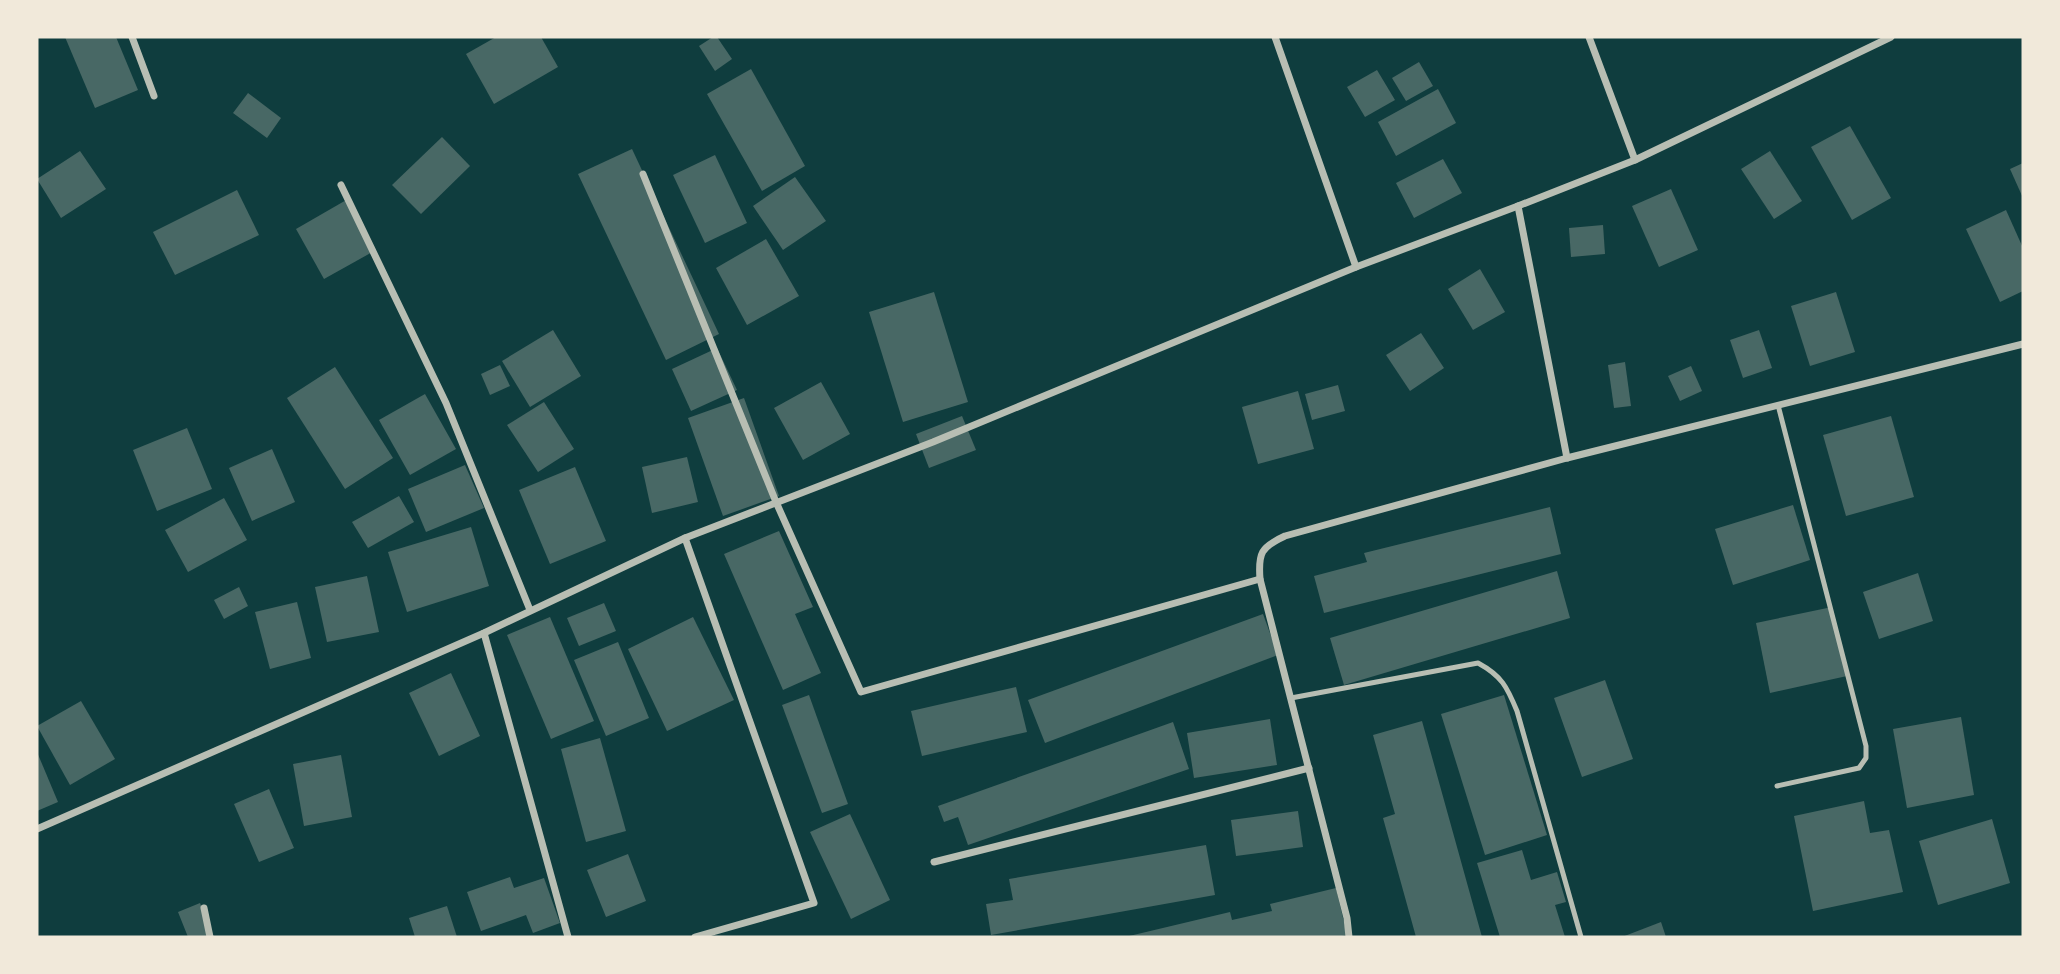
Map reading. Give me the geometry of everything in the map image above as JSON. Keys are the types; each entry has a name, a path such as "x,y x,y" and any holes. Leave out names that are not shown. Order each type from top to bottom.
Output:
{"street":[{"path":"132,37 153,96"},
{"path":"1275,37 1356,267"},
{"path":"1589,37 1635,160"},
{"path":"37,829 484,633 685,538 933,442 1356,267 1635,160 1891,37"},
{"path":"643,174 776,502 861,692 1260,579"},
{"path":"341,185 446,403 530,610"},
{"path":"1518,206 1567,458"},
{"path":"1349,937 1347,918 1260,579 1262,551 1270,543 1284,536 1567,458 2023,344"},
{"path":"685,538 814,903 695,937"},
{"path":"484,633 568,937"},
{"path":"933,862 1308,768"},
{"path":"204,908 210,937"}],"lane":[{"path":"1777,786 1859,768 1866,758 1866,746 1778,405"},
{"path":"1291,698 1479,663 1496,673 1508,688 1517,711 1581,937"}],"building":[{"path":"65,37 116,37 138,90 95,108"},
{"path":"496,37 541,37 558,67 494,104 466,54"},
{"path":"717,37 732,59 715,71 699,46"},
{"path":"1419,62 1433,86 1406,101 1392,78"},
{"path":"751,69 805,166 762,191 707,94"},
{"path":"1377,70 1395,100 1365,117 1347,87"},
{"path":"1438,89 1456,123 1396,156 1378,122"},
{"path":"248,93 281,118 267,138 233,113"},
{"path":"1850,126 1891,198 1852,220 1811,147"},
{"path":"442,137 470,166 421,214 392,185"},
{"path":"632,149 719,334 666,360 578,174"},
{"path":"80,151 106,189 61,218 37,179"},
{"path":"1770,151 1802,201 1774,219 1741,169"},
{"path":"715,155 747,223 705,243 673,175"},
{"path":"1443,159 1462,193 1414,218 1396,183"},
{"path":"2023,163 2023,198 2010,169"},
{"path":"795,177 826,221 783,250 753,206"},
{"path":"1671,189 1698,250 1659,267 1632,206"},
{"path":"237,190 259,235 175,275 153,232"},
{"path":"348,199 376,250 324,279 296,229"},
{"path":"2006,210 2023,248 2023,291 2000,302 1966,229"},
{"path":"1603,225 1605,254 1571,257 1569,228"},
{"path":"766,239 799,296 747,325 716,268"},
{"path":"1480,269 1505,312 1473,330 1448,289"},
{"path":"934,292 968,402 903,422 869,312"},
{"path":"1836,292 1855,352 1810,366 1791,306"},
{"path":"553,330 581,376 530,407 502,361"},
{"path":"1759,330 1772,368 1743,378 1730,340"},
{"path":"1421,333 1444,368 1410,391 1386,355"},
{"path":"717,348 737,390 691,411 672,369"},
{"path":"1625,362 1631,406 1614,408 1608,365"},
{"path":"500,365 510,386 490,395 481,374"},
{"path":"1691,366 1702,391 1680,401 1668,376"},
{"path":"335,367 393,458 345,489 287,398"},
{"path":"821,382 850,434 803,460 774,408"},
{"path":"1338,385 1345,411 1312,420 1305,394"},
{"path":"1298,391 1314,449 1258,464 1242,407"},
{"path":"425,394 456,449 410,475 379,420"},
{"path":"744,398 779,496 723,516 688,418"},
{"path":"544,402 574,449 538,472 507,425"},
{"path":"962,416 976,450 929,468 916,434"},
{"path":"1891,416 1914,497 1846,516 1823,435"},
{"path":"187,428 212,489 157,511 133,450"},
{"path":"272,449 295,502 252,521 229,468"},
{"path":"687,457 698,502 652,513 642,467"},
{"path":"465,465 484,508 426,532 408,489"},
{"path":"575,467 606,541 550,564 519,490"},
{"path":"399,496 414,522 368,548 352,522"},
{"path":"224,498 247,540 188,572 165,530"},
{"path":"1793,505 1810,560 1733,585 1715,529"},
{"path":"1550,507 1561,554 1324,613 1314,576 1367,562 1364,553"},
{"path":"471,527 489,586 407,612 388,552"},
{"path":"779,531 813,607 795,614 821,673 783,690 724,554"},
{"path":"1557,571 1570,618 1344,685 1330,638"},
{"path":"1918,573 1933,621 1879,639 1863,592"},
{"path":"367,576 379,632 327,642 315,587"},
{"path":"239,587 248,606 224,619 214,600"},
{"path":"297,602 311,658 270,669 255,612"},
{"path":"604,603 616,631 579,646 567,618"},
{"path":"1832,607 1847,676 1770,693 1756,623"},
{"path":"1263,614 1278,655 1045,743 1028,700"},
{"path":"550,617 594,721 551,739 507,635"},
{"path":"693,617 734,700 667,731 628,649"},
{"path":"618,642 649,718 606,736 574,660"},
{"path":"451,673 480,736 439,756 409,693"},
{"path":"1605,680 1633,759 1582,777 1554,698"},
{"path":"1016,687 1027,732 922,756 911,711"},
{"path":"809,695 848,804 822,813 782,705"},
{"path":"1504,695 1547,835 1485,855 1441,714"},
{"path":"81,701 115,759 70,785 37,726"},
{"path":"1961,717 1974,795 1907,808 1893,729"},
{"path":"1270,719 1277,765 1194,778 1187,733"},
{"path":"1422,721 1482,937 1416,937 1383,818 1395,814 1373,735"},
{"path":"1173,722 1189,769 968,845 958,817 944,822 938,806"},
{"path":"600,738 626,831 586,842 561,749"},
{"path":"37,752 58,802 37,811"},
{"path":"341,755 352,817 304,826 293,764"},
{"path":"269,789 294,848 259,862 234,804"},
{"path":"1864,801 1870,833 1889,830 1903,892 1813,911 1794,816"},
{"path":"1298,811 1303,847 1236,856 1231,820"},
{"path":"850,814 890,900 851,919 810,832"},
{"path":"1992,819 2010,883 1938,905 1919,841"},
{"path":"1206,845 1215,895 991,935 986,904 1013,900 1009,879"},
{"path":"1522,850 1531,880 1557,872 1566,902 1555,905 1565,937 1500,937 1477,863"},
{"path":"628,854 646,901 606,917 587,870"},
{"path":"510,877 514,888 544,878 560,923 533,933 526,915 481,931 467,892"},
{"path":"1336,888 1347,935 1125,937 1230,912 1232,920 1272,911 1270,904"},
{"path":"200,903 214,937 188,937 178,912"},
{"path":"447,906 457,937 415,937 409,918"},
{"path":"1661,922 1666,937 1622,937"}]}
